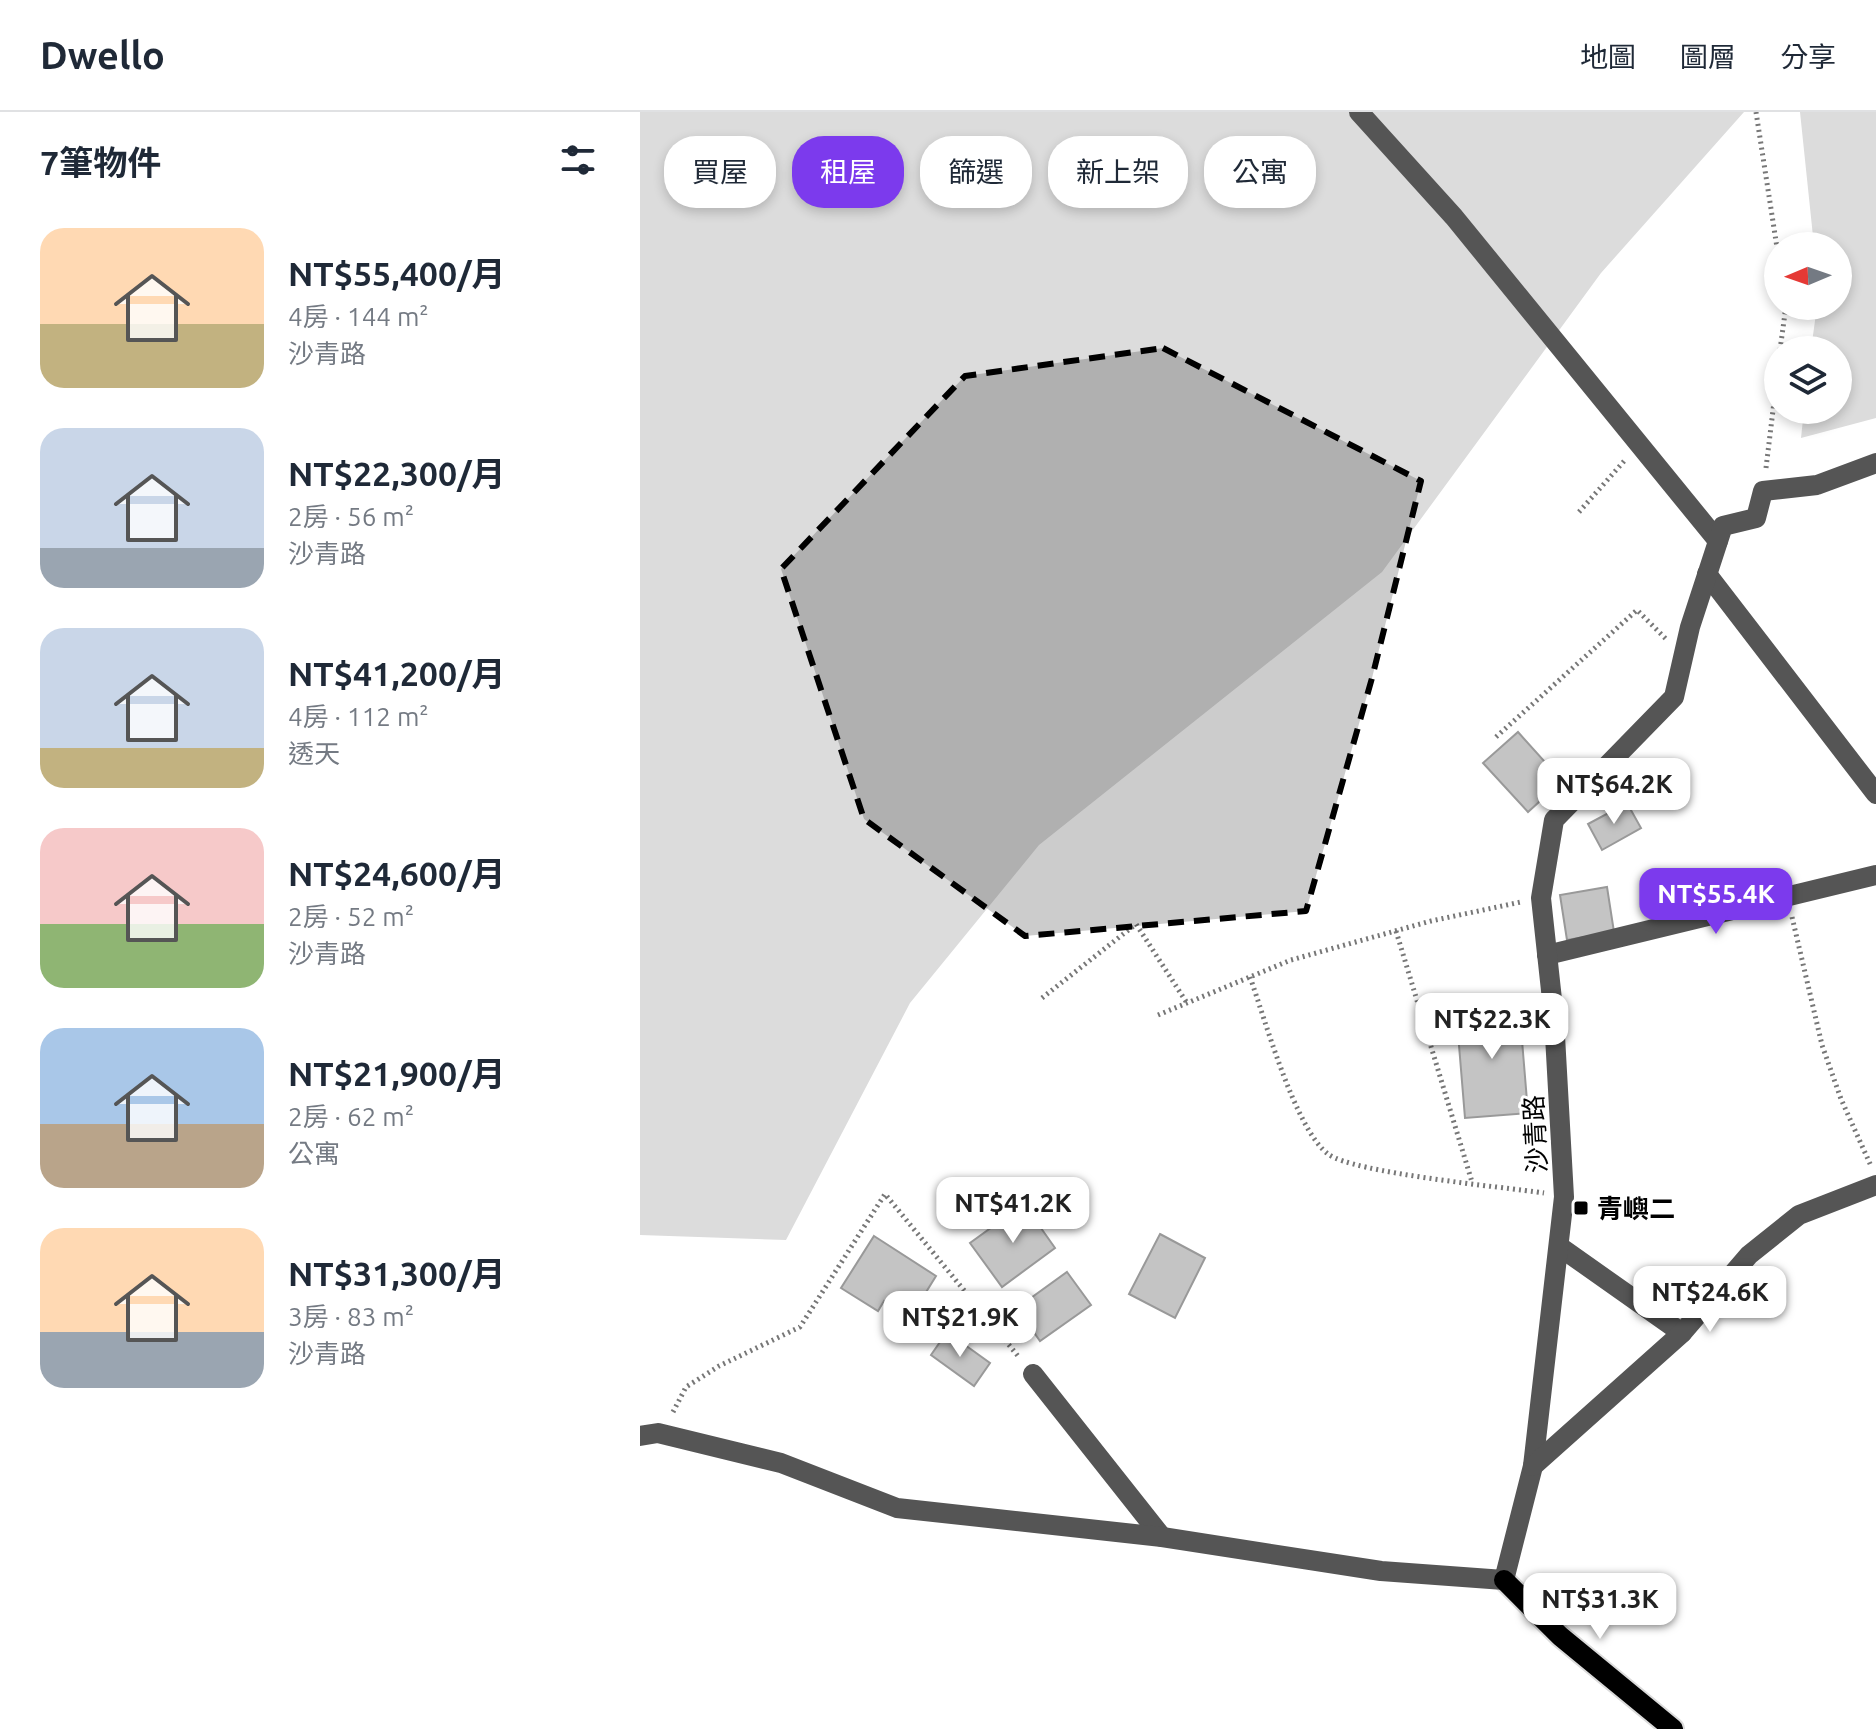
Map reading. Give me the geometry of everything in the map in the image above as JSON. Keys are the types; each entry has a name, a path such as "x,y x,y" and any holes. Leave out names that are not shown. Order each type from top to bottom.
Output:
{"main road":[{"path":"1504,1580 1560,1636 1673,1729"}],"street":[{"path":"1359,112 1454,217 1718,541"},
{"path":"1718,541 1723,526 1756,518 1763,491 1817,485 1876,463"},
{"name":"沙青路","path":"1504,1580 1533,1466 1564,1197 1562,1123 1541,898 1554,820 1674,697 1718,541"},
{"path":"1707,574 1876,794"},
{"path":"1547,955 1876,875"},
{"path":"1533,1466 1682,1333 1749,1255 1799,1215 1876,1185"},
{"path":"1560,1247 1682,1333"},
{"path":"1033,1374 1162,1537"},
{"path":"649,1434 781,1463 897,1508 1162,1537 1381,1571 1504,1580"}],"path":[{"path":"1756,112 1775,232"},
{"path":"1763,491 1771,424"},
{"path":"1579,512 1639,444"},
{"path":"1496,737 1637,610 1684,657"},
{"path":"1788,897 1822,1045 1841,1099 1876,1176"},
{"path":"1158,1015 1291,960 1396,931 1541,898"},
{"path":"1042,998 1136,924 1187,1003"},
{"path":"1396,931 1472,1182"},
{"path":"1250,977 1298,1111 1317,1142 1330,1156 1366,1167 1564,1197"},
{"path":"649,1434 686,1387 719,1366 800,1327 885,1194 1033,1374"}],"highlighted area":[{"path":"1163,348 1421,481 1372,678 1306,911 1025,936 864,819 781,569 965,376"}],"shaded area":[{"path":"640,112 1744,112 1601,273 1382,572 1039,845 910,1003 786,1240 640,1235"},
{"path":"1800,112 1876,112 1876,418 1801,438 1802,424 1852,424 1852,336 1813,336 1815,320 1852,320 1852,232 1813,232"}],"building":[{"path":"1518,732 1562,781 1528,812 1483,763"},
{"path":"1627,803 1641,828 1602,850 1588,824"},
{"path":"1607,887 1614,932 1567,940 1560,895"},
{"path":"1519,1004 1528,1113 1465,1118 1456,1009"},
{"path":"1024,1204 1055,1248 1002,1287 970,1243"},
{"path":"1160,1234 1205,1258 1175,1318 1129,1294"},
{"path":"874,1236 936,1276 910,1318 884,1301 878,1311 841,1288"},
{"path":"1067,1272 1091,1305 1040,1341 1017,1308"},
{"path":"947,1332 990,1363 974,1386 931,1355"}],"place":[{"name":"青嶼二","path":"1581,1208"}]}
